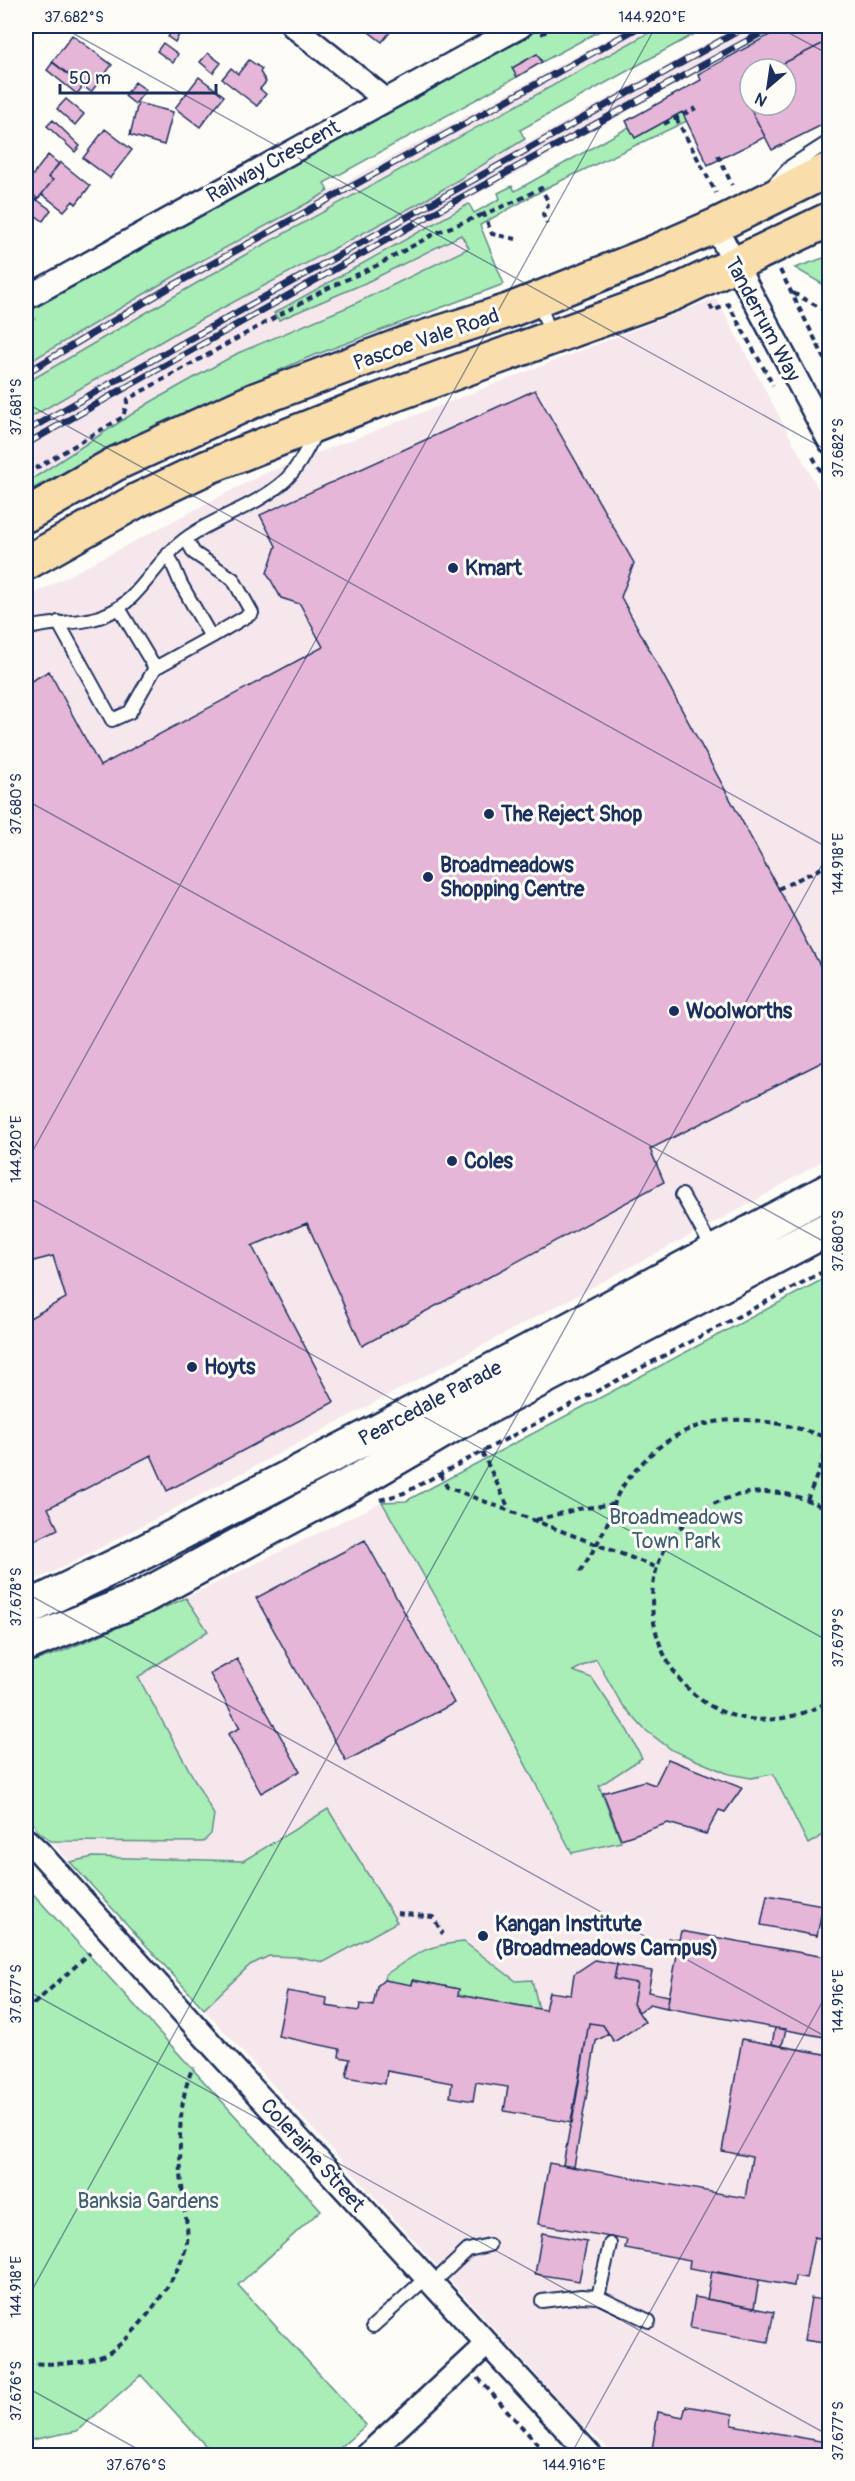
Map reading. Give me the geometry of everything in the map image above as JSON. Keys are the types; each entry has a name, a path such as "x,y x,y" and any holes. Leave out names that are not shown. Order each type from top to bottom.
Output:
{"main road":[{"name":"Pascoe Vale Road","path":"26,515 115,464 255,400 407,343 538,299 715,226 741,197 830,169"},
{"name":"Pascoe Vale Road","path":"26,563 138,500 208,467 322,421 553,338 699,282 830,219"}],"street":[{"path":"293,26 386,100"},
{"name":"Railway Crescent","path":"26,298 521,26"},
{"name":"Tanderrum Way","path":"715,226 819,447"},
{"name":"Pearcedale Parade","path":"26,1644 141,1598 362,1478 722,1267 830,1190"},
{"name":"Pearcedale Parade","path":"26,1609 130,1559 346,1448 722,1267 830,1228"},
{"name":"Coleraine Street","path":"26,1830 32,1846 591,2456"},
{"path":"366,2456 487,2344"}],"lane":[{"path":"741,197 830,141"},
{"path":"538,299 553,338"},
{"path":"26,629 58,622 84,621 119,609 168,554 186,539 267,494 283,482 302,458 322,421"},
{"path":"58,622 112,720 130,712 155,668 252,613 233,579 194,553 186,539"},
{"path":"168,554 181,584 211,637"},
{"path":"119,609 155,668"},
{"path":"682,1195 722,1267"},
{"path":"598,2297 610,2244"},
{"path":"373,2326 468,2250 489,2245"},
{"path":"542,2301 581,2296 598,2297 649,2321"}],"path":[{"path":"664,124 696,108"},
{"path":"676,118 716,193"},
{"path":"718,155 741,197"},
{"path":"26,474 123,417 128,399 145,388 219,350 326,289 378,265 436,233 511,204 541,188 549,203 543,214 547,224"},
{"path":"484,214 492,234 516,239"},
{"path":"769,249 830,369"},
{"path":"699,282 713,311 728,304 777,392"},
{"path":"791,292 830,313"},
{"path":"819,447 830,488"},
{"path":"778,889 830,864"},
{"path":"374,1502 404,1493 830,1268"},
{"path":"580,1572 597,1543 618,1494 638,1468 657,1448 674,1436 701,1425 754,1419 780,1423 830,1441 807,1500"},
{"path":"482,1452 509,1509"},
{"path":"440,1474 447,1487 658,1568"},
{"path":"830,1511 807,1500 776,1492 755,1492 715,1503 682,1528 669,1544 658,1568 651,1603 655,1635 668,1664 688,1689 714,1708 744,1718 776,1720 807,1713 830,1701"},
{"path":"536,1520 578,1509 615,1504"},
{"path":"397,1913 433,1917 443,1934"},
{"path":"26,2012 90,1953"},
{"path":"26,1994 34,2004"},
{"path":"26,2363 76,2362 103,2356 115,2349 140,2322 173,2278 187,2242 182,2184 182,2113 184,2092 193,2067"},
{"path":"465,2364 548,2456"}],"shaded area":[{"path":"631,26 661,26 243,256 26,383 26,364 190,267"},
{"path":"738,26 783,26 467,200 469,204 274,313 280,320 363,284 462,235 469,249 149,403 26,483 26,420 181,330 427,199 525,139 527,143"},
{"name":"Broadmeadows Shopping Centre","path":"716,298 829,509 829,1157 751,1203 70,1564 26,1584 26,598 261,475"},
{"name":"Kangan Institute (Broadmeadows Campus)","path":"382,1502 498,1708 596,1659 621,1703 701,1761 729,1774 751,1778 773,1774 808,1843 829,1832 829,2455 616,2455 579,2422 51,1841 26,1797 26,1719 72,1653"}],"green space":[{"path":"545,26 609,26 542,62 537,54 512,68 517,77 324,183 328,191 317,198 190,267 26,364 26,313"},
{"path":"661,26 709,26 520,130 525,139 427,199 181,330 26,420 26,383 243,256"},
{"path":"682,112 687,121 552,185 480,225 504,284 307,358 156,425 26,492 26,483 149,403 238,353 350,306 469,248 461,235 363,284 279,320 274,313 469,204 474,213 500,199 498,193 512,186 515,191 629,127 635,138"},
{"path":"829,256 829,288 795,268"},
{"name":"Broadmeadows Town Park","path":"829,1276 829,1832 808,1844 773,1774 751,1778 729,1774 672,1750 644,1729 621,1703 596,1659 573,1671 592,1678 627,1730 642,1758 599,1786 621,1842 572,1853 458,1636 382,1502 406,1501"},
{"path":"186,1598 208,1631 138,1677 214,1815 211,1834 203,1842 51,1841 37,1830 26,1810 26,1664 63,1651"},
{"path":"328,1809 397,1922 324,1962 298,1957 269,1956 250,1965 204,2009 70,1862 93,1857 243,1861"},
{"name":"Banksia Gardens","path":"26,1886 321,2210 238,2285 366,2425 332,2455 214,2455 141,2375 77,2431 26,2441"},
{"path":"464,1942 516,1981 532,1980 539,2009 458,1995 459,1989 413,1980 412,1985 384,1980 385,1975 405,1961 430,1948"}],"building":[{"path":"175,26 182,30 175,42 168,37"},
{"path":"367,26 395,26 382,42 365,29"},
{"path":"786,26 830,26 830,40 796,57 738,57 738,117 755,117 765,137 708,165 682,112 635,138 626,121 701,80 698,74"},
{"path":"72,35 112,65 91,92 52,62"},
{"path":"830,40 830,121 772,150 755,117 798,117 798,57 796,57"},
{"path":"163,43 178,54 173,63 157,51"},
{"path":"208,53 221,63 213,73 200,62"},
{"path":"537,54 542,62 517,77 512,68"},
{"path":"249,60 262,69 260,72 266,82 260,89 266,94 257,106 222,79 231,68 238,74"},
{"path":"53,62 83,86 77,94 47,70"},
{"path":"199,77 224,96 200,127 175,108"},
{"path":"135,82 146,90 135,104 125,96"},
{"path":"66,99 84,114 75,125 57,109"},
{"path":"138,103 173,112 164,145 130,135"},
{"path":"53,120 80,146 75,152 47,126"},
{"path":"105,129 132,150 110,178 83,158"},
{"path":"48,155 59,164 48,177 53,180 38,199 26,189 26,184"},
{"path":"60,162 90,186 76,204 73,201 64,211 42,194 53,180 48,177"},
{"path":"36,199 51,210 43,221 28,210"},
{"name":"Broadmeadows Shopping Centre","path":"535,390 634,563 621,597 830,984 830,1058 650,1149 664,1182 362,1346 307,1223 252,1246 334,1402 167,1491 151,1455 48,1508 58,1529 26,1545 26,1320 66,1298 53,1256 26,1263 26,684 49,671 100,766 323,647 300,604 281,598 267,573 276,546 260,515"},
{"path":"365,1540 454,1703 346,1761 256,1598"},
{"path":"237,1659 300,1771 261,1793 228,1734 240,1728 210,1674"},
{"path":"668,1759 742,1788 725,1812 719,1810 706,1834 668,1823 621,1839 603,1793 644,1781 655,1785"},
{"path":"767,1895 823,1905 817,1936 761,1925"},
{"path":"681,1931 830,1958 830,2038 667,2008 677,1955 665,1953 668,1938 679,1940"},
{"path":"595,1960 617,1964 614,1979 637,1983 633,2004 645,2022 614,2042 603,2025 589,2023 572,2123 504,2111 508,2087 476,2082 473,2101 450,2097 452,2083 387,2071 385,2084 346,2077 350,2059 339,2057 340,2049 278,2036 287,1991 327,1998 326,2006 359,2011 360,2004 373,2006 377,1986 384,1980 412,1985 413,1980 459,1989 458,1995 545,2010 549,1992 571,1995 574,1974"},
{"path":"617,1965 652,1971 648,1992 669,1996 667,2008 650,2004 639,2012 633,2004 637,1983 614,1979"},
{"path":"589,2023 603,2025 609,2034 596,2041 574,2167 563,2165"},
{"path":"775,2028 786,2029 782,2046 772,2044"},
{"path":"742,2039 830,2055 830,2205 824,2239 814,2237 806,2278 795,2276 794,2286 689,2268 690,2260 625,2248 627,2240 538,2224 549,2163 745,2198 752,2157 722,2151"},
{"path":"542,2233 587,2241 579,2281 535,2274"},
{"path":"712,2271 759,2280 754,2308 707,2299"},
{"path":"830,2294 830,2344 804,2340 811,2298 828,2301"},
{"path":"695,2297 774,2312 768,2342 690,2328"},
{"path":"686,2406 733,2414 732,2425 826,2442 823,2456 651,2456 658,2412 683,2417"}],"railway":[{"path":"26,373 172,286 641,26"},
{"path":"26,431 747,26"},
{"path":"26,444 455,201 774,26"}],"place":[{"name":"Kmart","path":"453,568"},
{"name":"The Reject Shop","path":"489,814"},
{"name":"Broadmeadows Shopping Centre","path":"428,877"},
{"name":"Woolworths","path":"674,1011"},
{"name":"Coles","path":"452,1161"},
{"name":"Hoyts","path":"192,1367"},
{"name":"Kangan Institute (Broadmeadows Campus)","path":"483,1936"}]}
